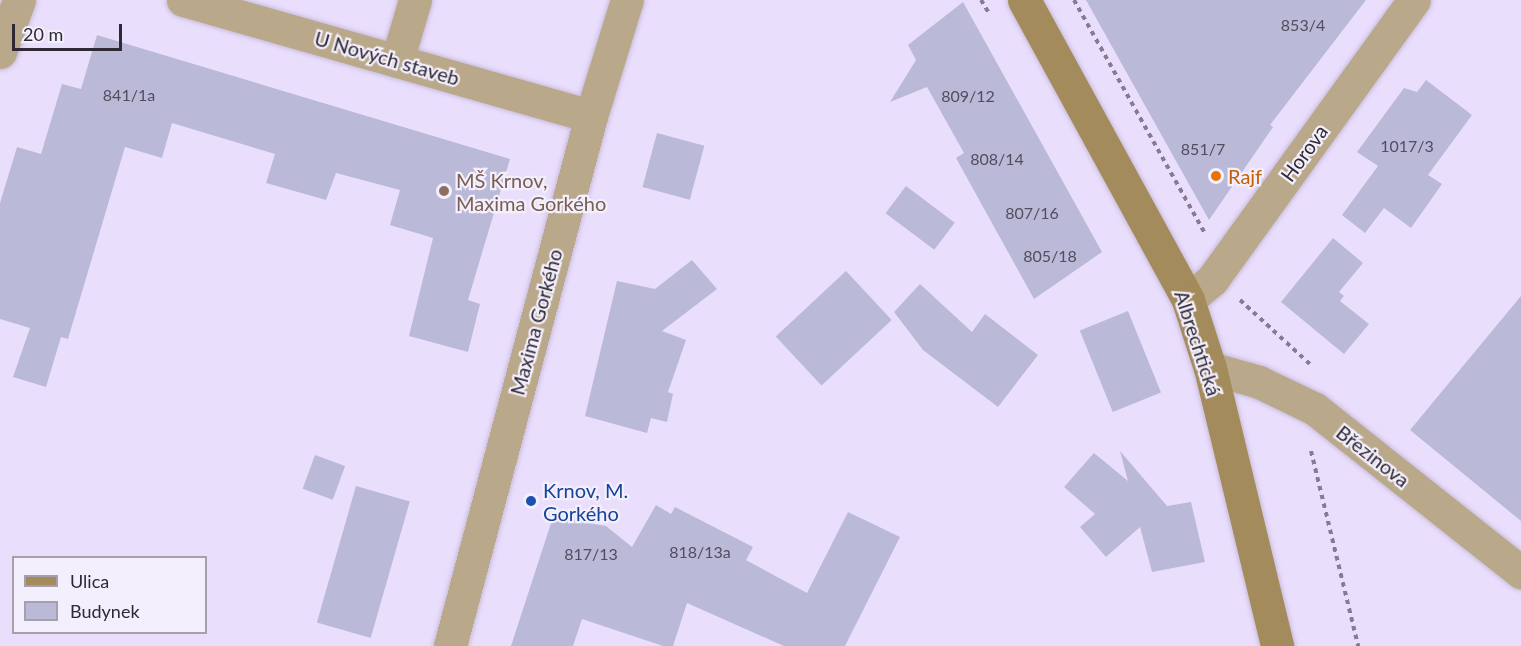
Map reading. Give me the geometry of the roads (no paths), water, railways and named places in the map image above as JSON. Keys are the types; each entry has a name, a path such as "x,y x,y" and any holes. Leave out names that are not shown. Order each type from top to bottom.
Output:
{"main road":[{"name":"Albrechtická","path":"1024,0 1188,300 1210,368 1277,646"}],"street":[{"path":"0,52 19,0"},
{"name":"U Nových staveb","path":"183,0 591,116"},
{"path":"397,61 415,0"},
{"name":"Maxima Gorkého","path":"450,646 591,116 627,0"},
{"name":"Horova","path":"1188,300 1222,266 1414,0"},
{"name":"Březinova","path":"1210,368 1259,382 1315,409 1521,572"}],"place":[{"name":"Rajf","path":"1216,176"},
{"name":"MŠ Krnov, Maxima Gorkého","path":"444,191"},
{"name":"Krnov, M. Gorkého","path":"531,501"}]}
